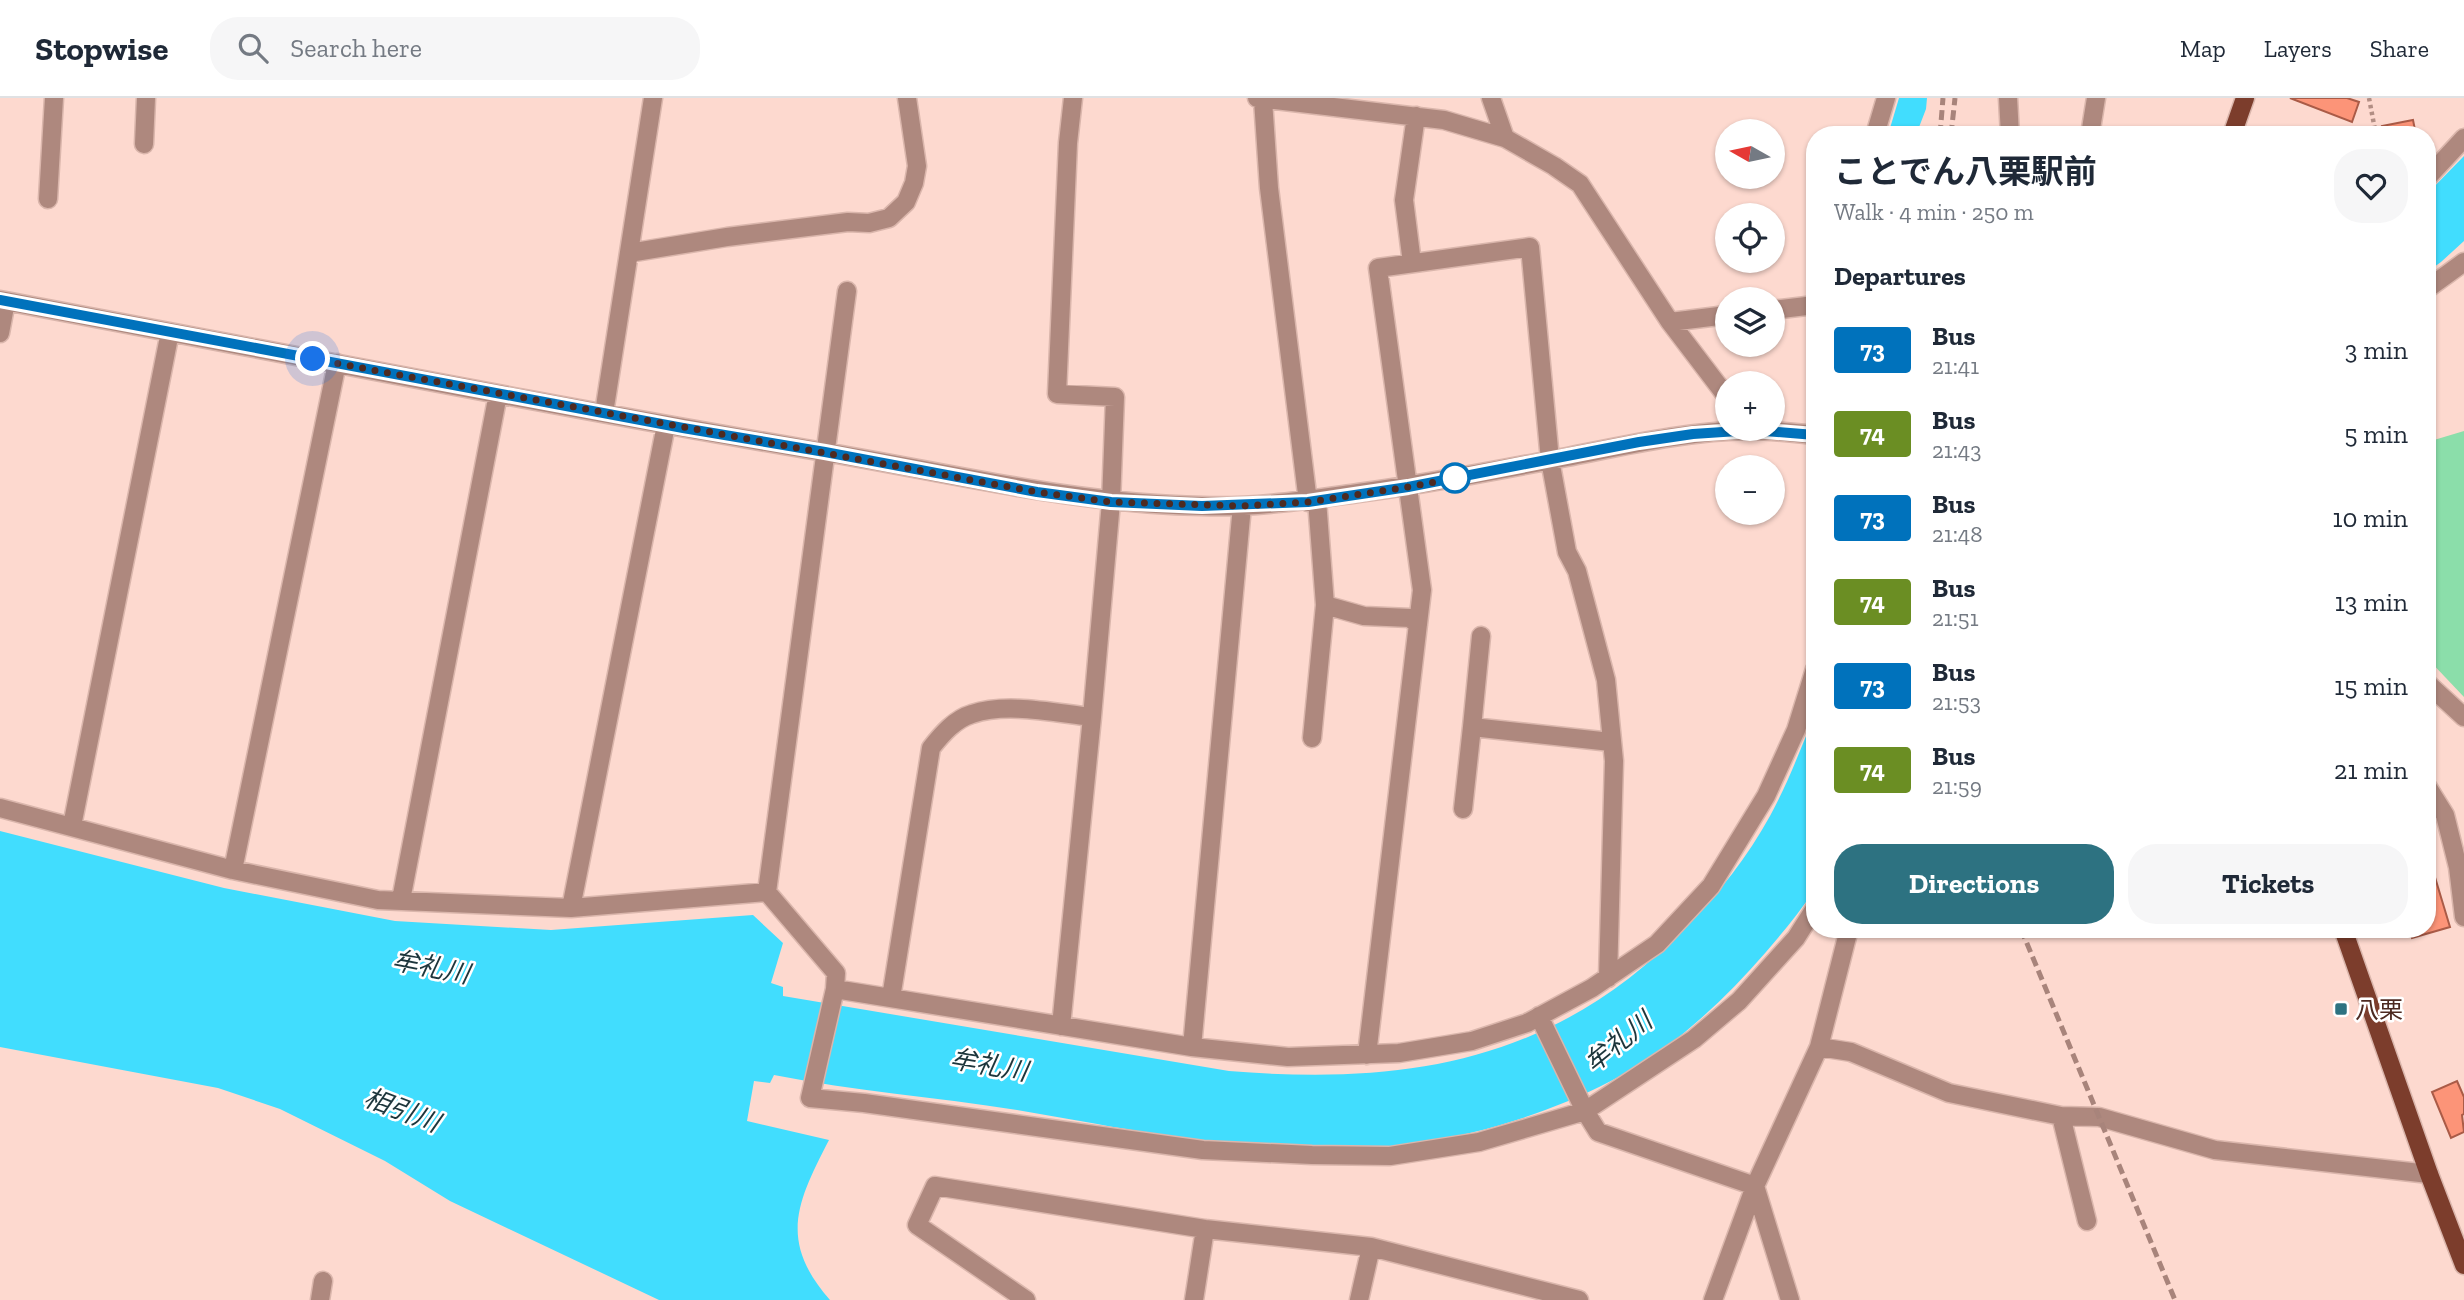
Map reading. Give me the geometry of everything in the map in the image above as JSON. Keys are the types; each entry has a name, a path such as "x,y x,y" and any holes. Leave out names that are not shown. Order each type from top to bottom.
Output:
{"main road":[{"path":"2235,126 2245,98"},
{"path":"2346,938 2429,1174 2462,1254"}],"street":[{"path":"48,199 54,98"},
{"path":"144,144 146,98"},
{"path":"604,414 653,98"},
{"path":"629,253 727,237 848,222 869,223 889,218 906,202 915,183 917,166 907,98"},
{"path":"1061,1026 1111,502 1115,397 1057,394 1068,143 1073,98"},
{"path":"1491,98 1505,138"},
{"path":"1877,126 1886,98"},
{"path":"2008,98 2010,126"},
{"path":"2091,126 2095,98"},
{"path":"1312,738 1325,605 1269,188 1260,99 1444,120 1505,138 1554,166 1580,184 1670,322 1715,381"},
{"path":"1412,263 1404,200 1416,116"},
{"path":"2436,168 2464,138"},
{"path":"1367,1055 1422,590 1378,268 1530,247 1550,460 1567,552 1577,571 1606,680 1614,761 1608,978"},
{"path":"2436,282 2464,262"},
{"path":"846,291 767,892 836,973 835,989 810,1098 864,1103 1203,1150 1390,1156 1467,1144 1585,1111 1694,1039 1739,1001 1796,938 1806,922"},
{"path":"0,333 3,301 604,414 1037,492 1111,502 1242,506 1312,501 1408,487 1679,436 1715,433"},
{"path":"1785,309 1806,306"},
{"path":"1670,322 1715,316"},
{"path":"72,826 170,332"},
{"path":"233,870 337,363"},
{"path":"401,900 498,394"},
{"path":"571,908 666,425"},
{"path":"1785,432 1806,434"},
{"path":"1192,1047 1242,506"},
{"path":"1325,605 1364,616 1409,618 1418,625"},
{"path":"1462,809 1481,636"},
{"path":"2436,691 2464,717"},
{"path":"835,989 1192,1047 1287,1057 1399,1053 1472,1041 1527,1023 1608,978 1657,944 1711,886 1766,796 1796,730 1806,698"},
{"path":"891,998 931,748 945,731 970,714 999,708 1092,717"},
{"path":"1472,727 1611,741"},
{"path":"2436,800 2445,814 2458,867 2464,917"},
{"path":"0,808 233,870 378,900 571,908 767,892"},
{"path":"1713,1300 1755,1186 1819,1047 1847,938"},
{"path":"1539,1016 1598,1132 1755,1186"},
{"path":"1819,1047 1851,1052 1948,1093 2061,1116 2099,1117 2215,1150 2429,1174"},
{"path":"2061,1116 2087,1221"},
{"path":"1026,1300 917,1225 935,1186 1205,1229 1371,1247 1529,1294 1579,1300"},
{"path":"1755,1186 1790,1300"},
{"path":"1194,1300 1205,1229"},
{"path":"1359,1300 1371,1247"},
{"path":"320,1300 323,1282"}],"path":[{"path":"2368,98 2374,126"}],"green space":[{"path":"2464,431 2464,697 2436,667 2436,439"}],"water":[{"path":"1899,98 1927,98 1919,126 1891,126"},
{"path":"2464,156 2464,241 2436,266 2436,185"},
{"path":"1806,736 1806,902 1803,906 1747,973 1685,1032 1626,1073 1559,1105 1524,1118 1453,1137 1404,1145 1341,1148 1259,1146 1189,1139 1017,1110 774,1075 770,1083 754,1081 747,1121 829,1140 802,1202 798,1240 803,1259 830,1300 659,1300 450,1201 385,1161 280,1109 218,1088 0,1047 0,831 224,888 395,921 551,930 753,915 783,943 771,983 783,987 783,996 1229,1071 1295,1075 1358,1074 1419,1067 1477,1055 1532,1035 1586,1008 1637,972 1687,926 1743,860 1777,804"}],"building":[{"path":"2290,98 2347,98 2359,102 2352,122"},
{"path":"2413,120 2414,126 2382,126"},
{"path":"2436,881 2450,927 2436,931"},
{"path":"2457,1081 2464,1097 2464,1132 2451,1138 2432,1092"}],"railway":[{"path":"1941,126 1943,98"},
{"path":"1952,126 1955,98"},
{"path":"2025,938 2175,1300"}],"bus line":[{"name":"73","path":"0,300 683,428 1037,492 1111,502 1202,506 1308,502 1408,487 1693,434 1753,430 1806,434"}],"place":[{"name":"八栗","path":"2341,1009"}],"route":[{"path":"313,359 1037,492 1111,502 1202,506 1275,505 1455,478"}],"water label":[{"name":"牟礼川","path":"431,967"},
{"name":"牟礼川","path":"1618,1042"},
{"name":"牟礼川","path":"989,1065"},
{"name":"相引川","path":"402,1110"}]}
